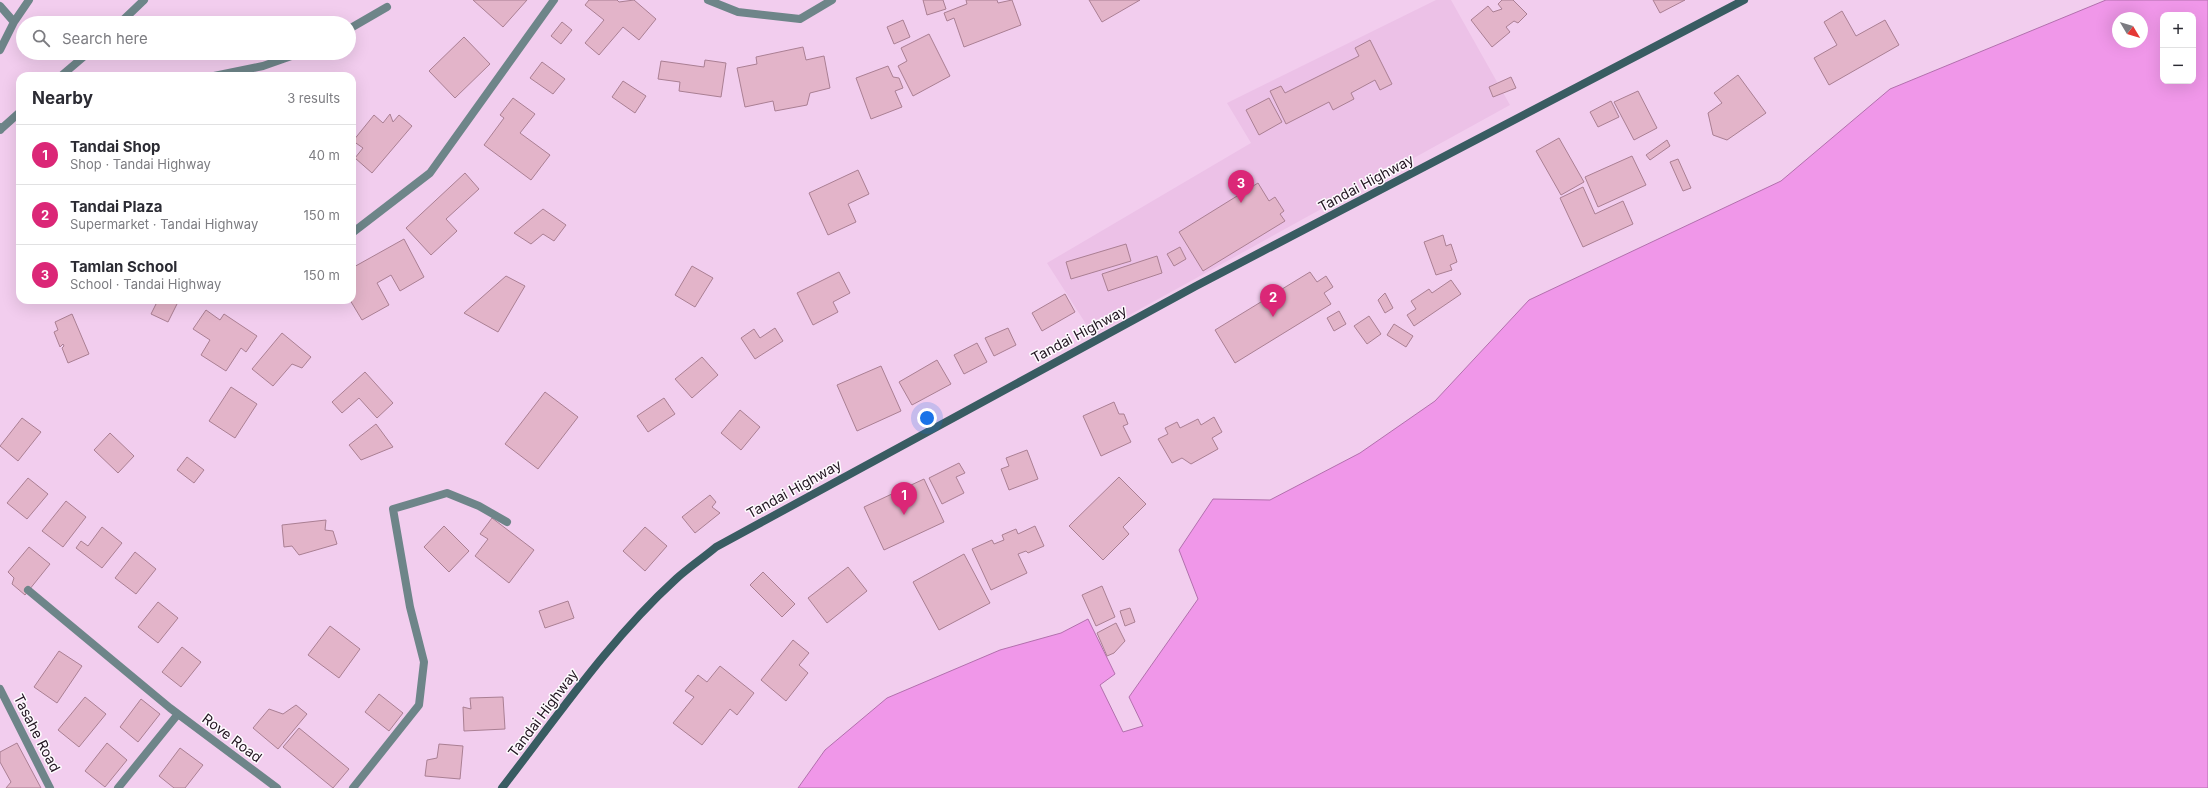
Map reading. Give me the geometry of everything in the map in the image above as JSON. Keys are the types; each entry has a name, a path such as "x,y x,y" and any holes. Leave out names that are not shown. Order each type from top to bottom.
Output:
{"main road":[{"name":"Tandai Highway","path":"502,788 586,678 636,619 676,579 716,547 1196,286 1744,0"}],"street":[{"path":"18,16 29,0"},
{"path":"127,16 144,0"},
{"path":"356,230 430,173 554,0"},
{"path":"708,0 738,12 800,19 832,0"},
{"path":"0,6 14,22"},
{"path":"356,25 387,7"},
{"path":"0,50 16,19"},
{"path":"66,72 80,60"},
{"path":"234,72 263,66 280,60"},
{"path":"0,129 16,115"},
{"path":"353,788 419,704 424,662 410,607 394,508 447,493 479,506 507,522"},
{"name":"Rove Road","path":"28,590 170,708 277,788"},
{"name":"Tasahe Road","path":"0,690 50,788"},
{"path":"118,788 178,714"}],"shaded area":[{"path":"1436,0 1451,0 1510,105 1093,335 1047,263 1251,143 1227,103"},
{"path":"2106,0 2208,0 2208,788 798,788 825,750 887,698 1000,650 1061,633 1088,619 1115,674 1100,685 1123,732 1143,726 1129,697 1198,599 1179,550 1213,499 1270,500 1360,453 1435,401 1529,300 1781,181 1890,89"}],"building":[{"path":"473,0 527,0 503,27"},
{"path":"589,0 617,0 619,2 634,0 656,19 639,40 623,27 599,55 585,43 604,20 585,5"},
{"path":"923,0 943,0 946,9 927,15"},
{"path":"966,0 997,0 998,3 1012,0 1021,25 964,47 954,18 947,21 944,13 967,4"},
{"path":"1089,0 1140,0 1102,22"},
{"path":"1502,0 1513,0 1527,14 1518,23 1514,21 1506,27 1510,32 1492,47 1471,20 1488,6 1493,12 1502,9 1498,4"},
{"path":"1653,0 1685,0 1660,13"},
{"path":"1842,11 1856,36 1885,20 1899,45 1829,85 1814,58 1837,45 1824,22"},
{"path":"903,20 910,37 894,44 887,27"},
{"path":"562,22 572,30 561,44 551,36"},
{"path":"929,34 950,76 913,96 898,66 907,61 901,48"},
{"path":"464,37 490,64 455,98 429,71"},
{"path":"1370,40 1392,84 1380,90 1375,80 1351,93 1354,99 1333,110 1329,102 1286,124 1270,91 1281,86 1285,93 1359,56 1355,48"},
{"path":"803,47 806,60 824,56 830,88 810,93 807,105 775,111 773,101 745,107 737,68 757,64 756,57"},
{"path":"705,60 726,63 721,97 679,91 680,82 658,79 661,61 704,67"},
{"path":"542,62 565,79 553,94 530,78"},
{"path":"888,66 893,77 899,78 903,88 895,91 902,107 871,119 856,78"},
{"path":"1738,75 1766,113 1727,140 1713,135 1708,113 1722,103 1714,93"},
{"path":"1511,77 1516,88 1493,97 1489,87"},
{"path":"623,81 646,96 635,113 612,97"},
{"path":"1638,91 1657,128 1634,140 1614,102"},
{"path":"513,98 535,114 520,133 550,155 531,180 484,145 504,118 500,115"},
{"path":"1269,98 1282,122 1259,135 1246,110"},
{"path":"1611,101 1619,117 1598,127 1590,112"},
{"path":"390,114 393,122 399,115 412,126 372,173 356,159 363,148 356,143 356,137 374,115 383,123"},
{"path":"1559,138 1584,182 1561,195 1536,151"},
{"path":"1667,140 1670,146 1650,160 1646,155"},
{"path":"1632,156 1646,185 1598,207 1585,177"},
{"path":"1678,159 1691,188 1683,191 1670,162"},
{"path":"858,170 869,194 848,204 856,222 828,235 809,193"},
{"path":"465,173 479,189 446,219 457,231 431,255 406,228"},
{"path":"1258,183 1269,201 1275,197 1284,211 1280,214 1285,221 1203,271 1179,232"},
{"path":"1583,187 1595,214 1623,201 1633,224 1583,247 1560,198"},
{"path":"543,209 566,225 554,241 543,234 531,244 514,233"},
{"path":"1443,235 1446,246 1451,244 1457,262 1450,265 1452,270 1436,275 1424,242"},
{"path":"404,239 424,277 400,291 391,275 377,283 389,305 362,320 352,304 356,304 356,266"},
{"path":"1126,244 1131,261 1071,279 1066,262"},
{"path":"1180,247 1186,259 1174,266 1167,254"},
{"path":"1157,256 1162,273 1108,291 1102,274"},
{"path":"692,266 713,278 695,307 675,295"},
{"path":"839,272 850,293 833,302 838,312 813,325 797,293"},
{"path":"1310,272 1317,282 1326,276 1333,287 1324,293 1331,304 1235,363 1215,330"},
{"path":"506,276 525,286 498,332 464,313"},
{"path":"1451,280 1461,294 1414,326 1407,315 1416,309 1411,301 1429,289 1432,293"},
{"path":"1385,293 1393,308 1385,313 1378,300"},
{"path":"1065,294 1075,312 1042,331 1032,313"},
{"path":"156,304 177,304 168,322 151,314"},
{"path":"206,310 220,320 224,314 257,336 246,352 241,348 226,371 201,355 210,340 193,329"},
{"path":"1339,311 1346,324 1334,331 1327,318"},
{"path":"72,314 89,354 68,363 62,348 64,346 63,344 60,347 54,332 58,330 55,322"},
{"path":"1369,316 1381,334 1367,344 1354,326"},
{"path":"1394,324 1413,336 1406,347 1387,335"},
{"path":"775,328 783,341 755,359 741,338 754,329 760,338"},
{"path":"1008,328 1016,345 994,356 985,338"},
{"path":"282,333 311,357 302,368 292,364 273,386 252,369"},
{"path":"977,343 987,362 964,374 954,355"},
{"path":"702,357 718,375 692,398 675,379"},
{"path":"937,360 951,384 912,405 899,382"},
{"path":"881,366 901,411 857,431 837,385"},
{"path":"365,372 393,403 377,418 359,398 342,413 332,402"},
{"path":"231,387 257,404 235,438 209,421"},
{"path":"545,392 578,417 538,469 505,444"},
{"path":"664,398 675,414 648,432 637,416"},
{"path":"1114,402 1119,414 1124,414 1128,424 1123,426 1131,442 1101,456 1083,416"},
{"path":"740,410 760,427 741,450 721,433"},
{"path":"1214,417 1222,432 1212,438 1218,449 1191,464 1182,458 1172,463 1158,439 1168,434 1165,428 1177,422 1180,428 1198,419 1201,425"},
{"path":"22,418 41,432 18,461 0,446"},
{"path":"376,424 393,447 361,460 349,445"},
{"path":"110,433 134,456 118,473 94,450"},
{"path":"1027,450 1038,479 1009,490 1001,469 1009,466 1006,458"},
{"path":"187,457 204,470 194,483 177,470"},
{"path":"959,463 965,473 956,477 964,493 942,504 929,478"},
{"path":"1119,477 1146,504 1123,527 1129,534 1103,560 1069,526"},
{"path":"28,478 48,494 27,519 7,503"},
{"path":"924,479 944,522 884,550 864,507"},
{"path":"710,495 716,502 712,507 720,513 695,533 682,517"},
{"path":"66,501 86,517 63,547 42,531"},
{"path":"492,518 534,550 509,583 475,556 488,539 480,534"},
{"path":"326,520 325,530 333,531 337,544 299,555 292,546 284,547 282,525"},
{"path":"444,526 469,551 449,572 424,547"},
{"path":"1035,526 1044,546 1028,553 1026,551 1018,554 1027,573 991,590 972,549 992,540 994,544 1004,540 1002,535 1016,529 1018,534"},
{"path":"102,527 122,543 102,568 76,548 81,541 88,546"},
{"path":"645,527 667,546 645,571 623,551"},
{"path":"29,547 50,564 25,595 12,584 14,578 8,572"},
{"path":"135,552 156,569 136,594 115,578"},
{"path":"964,554 990,603 939,630 913,582"},
{"path":"848,567 867,591 827,623 808,598"},
{"path":"763,572 795,604 782,617 750,585"},
{"path":"1102,586 1115,617 1096,626 1082,595"},
{"path":"568,601 574,618 545,628 539,611"},
{"path":"158,602 178,618 158,643 138,627"},
{"path":"1130,608 1135,622 1125,626 1120,611"},
{"path":"1116,623 1125,641 1114,653 1107,656 1097,633"},
{"path":"330,626 360,649 339,678 308,655"},
{"path":"793,640 809,653 799,665 808,673 786,701 761,680"},
{"path":"182,647 201,662 181,687 162,672"},
{"path":"59,651 82,666 57,703 34,687"},
{"path":"720,666 754,693 737,715 730,709 702,745 673,723 694,697 685,691 698,675 707,682"},
{"path":"379,694 403,713 389,731 365,712"},
{"path":"85,697 106,714 79,747 58,730"},
{"path":"503,697 505,729 464,731 463,707 471,709 470,698"},
{"path":"141,699 160,714 138,742 120,727"},
{"path":"296,705 307,714 278,749 253,728 269,709 283,714"},
{"path":"299,728 349,769 333,788 283,747"},
{"path":"17,743 41,788 6,788 11,782 0,762 0,752"},
{"path":"107,743 127,760 105,787 85,771"},
{"path":"439,744 463,746 460,779 425,776 427,760 437,758"},
{"path":"180,748 203,765 185,788 174,788 159,776"}],"place":[{"name":"Tamlan School","path":"1241,203"},
{"name":"Tandai Plaza","path":"1273,317"},
{"name":"Tandai Shop","path":"904,515"}]}
